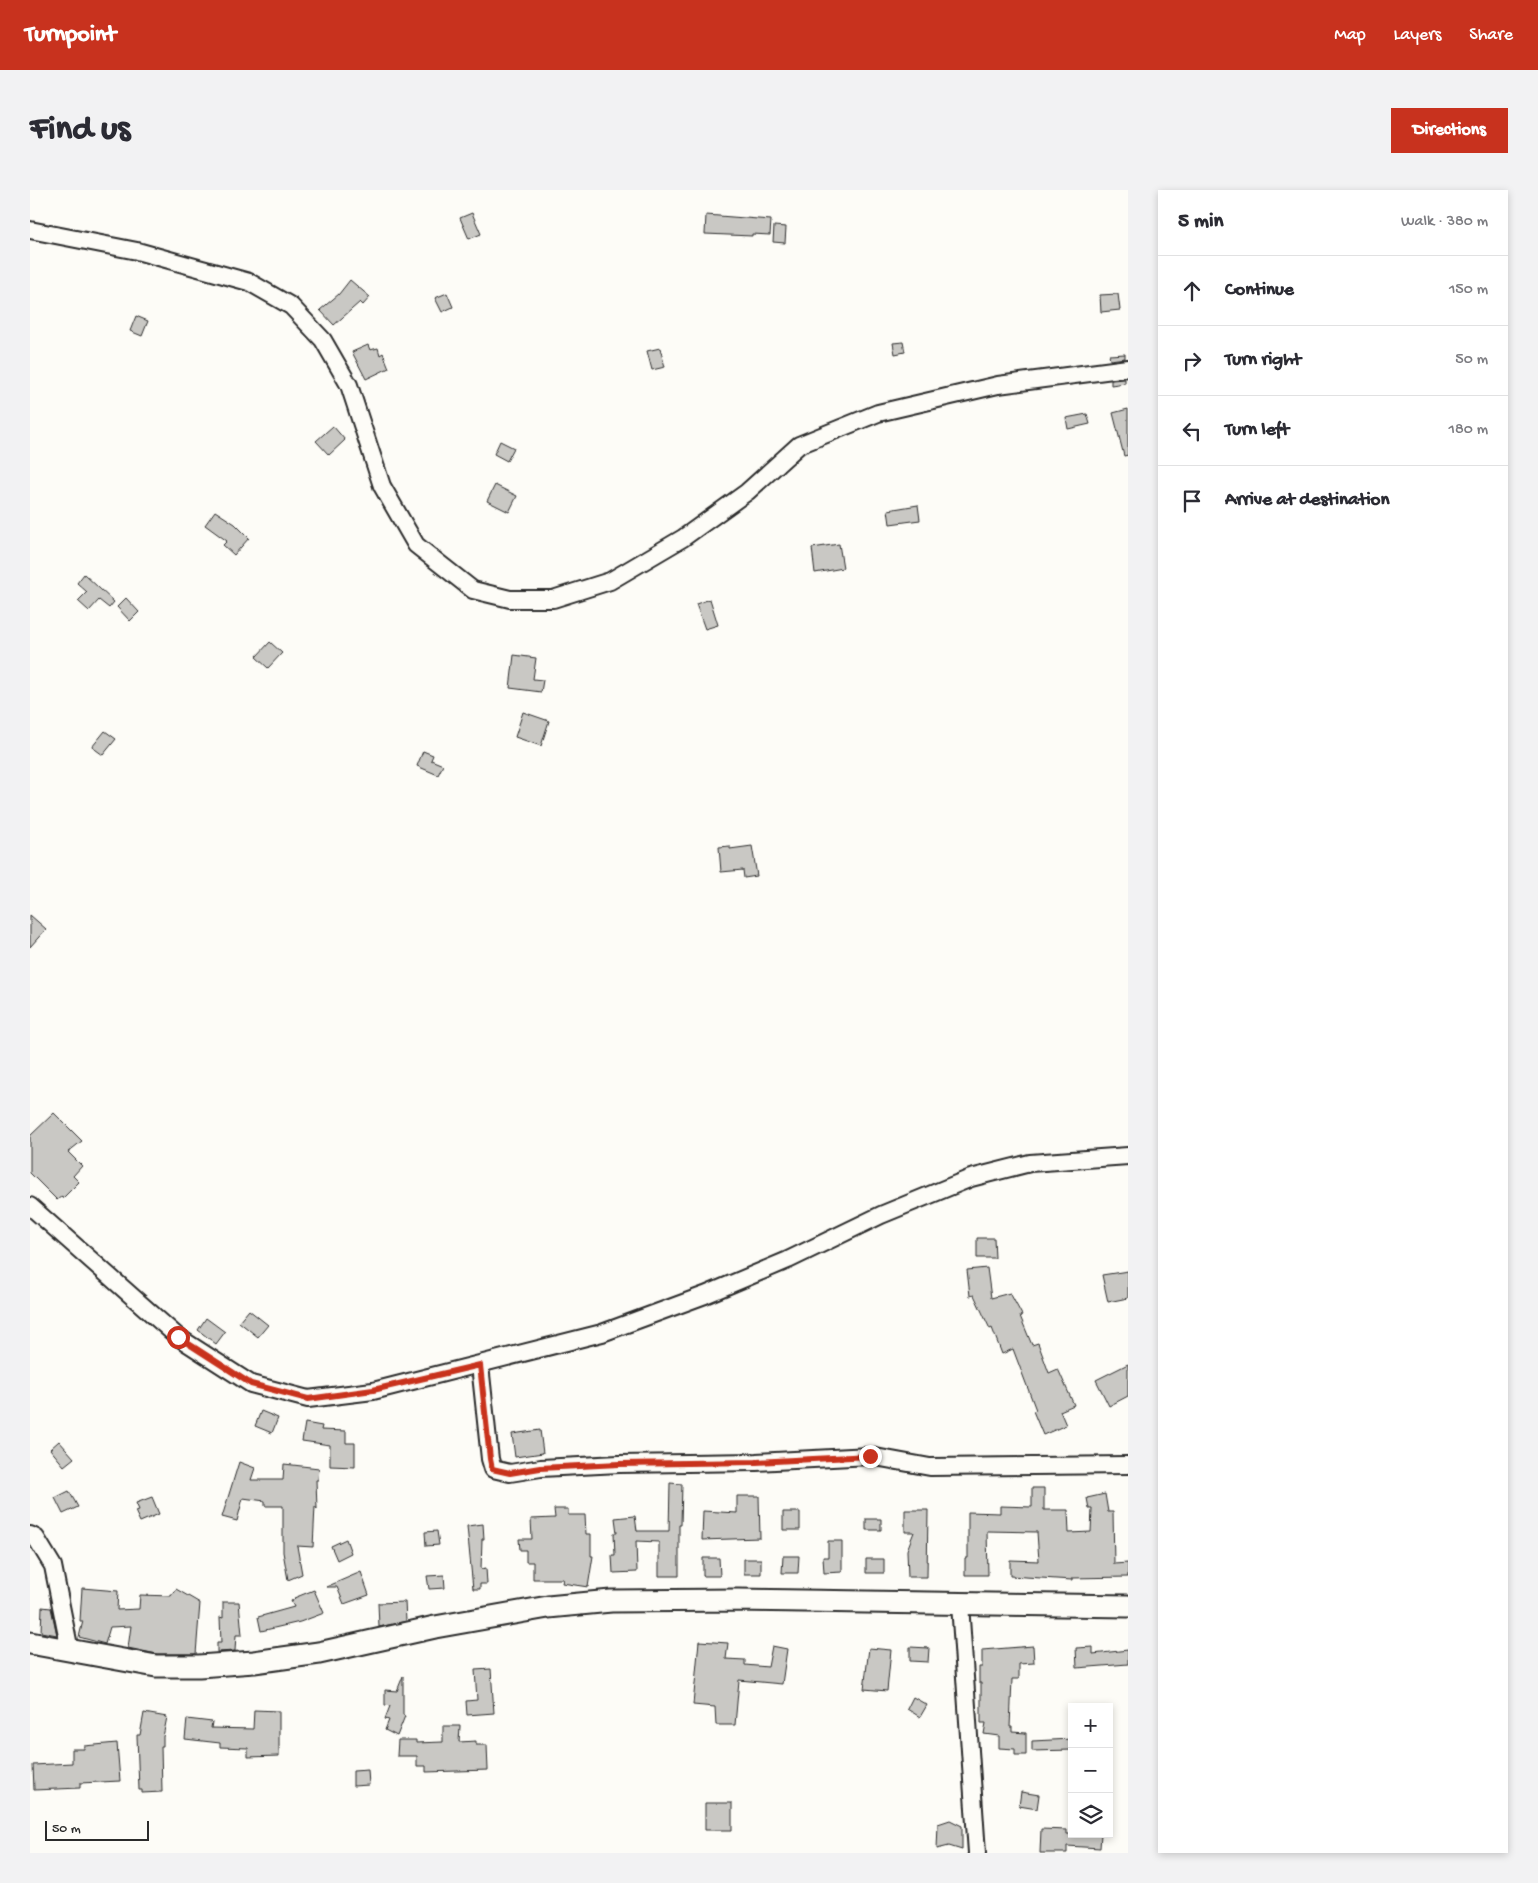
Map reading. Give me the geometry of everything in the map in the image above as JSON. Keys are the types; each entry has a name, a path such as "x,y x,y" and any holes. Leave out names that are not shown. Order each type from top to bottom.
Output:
{"main road":[{"path":"30,1643 156,1666 199,1666 254,1662 319,1653 435,1627 548,1606 611,1601 738,1600 1128,1606"}],"street":[{"path":"30,230 137,251 249,282 291,306 323,340 349,385 382,486 416,545 473,590 510,599 553,599 610,581 683,538 747,492 800,445 878,413 998,385 1128,368"},
{"path":"30,1206 178,1337 251,1384 308,1399 373,1390 480,1365 602,1333 705,1295 788,1260 881,1215 971,1178 1030,1163 1128,1156"},
{"path":"480,1365 492,1469 510,1473 540,1468 619,1464 756,1462 870,1456 930,1468 1128,1465"},
{"path":"30,1521 33,1537 53,1566 70,1651"},
{"path":"960,1604 977,1853"}],"building":[{"path":"472,213 481,234 469,239 460,218"},
{"path":"706,215 771,220 770,235 705,234"},
{"path":"774,226 786,227 785,243 773,242"},
{"path":"350,280 370,297 363,305 360,302 334,325 320,310 339,294"},
{"path":"447,293 453,307 442,312 435,298"},
{"path":"1118,294 1120,310 1101,312 1100,295"},
{"path":"136,316 148,321 142,336 130,331"},
{"path":"903,342 905,352 895,354 893,343"},
{"path":"368,345 370,350 378,348 380,355 383,353 389,368 366,379 352,352"},
{"path":"660,348 665,367 652,370 647,351"},
{"path":"1125,354 1125,358 1110,360 1109,355"},
{"path":"1125,379 1125,383 1111,385 1111,380"},
{"path":"1128,409 1128,455 1124,456 1113,413"},
{"path":"1087,414 1090,424 1068,429 1066,418"},
{"path":"333,426 345,440 329,455 316,441"},
{"path":"500,441 514,448 507,461 494,454"},
{"path":"495,485 517,496 509,512 487,501"},
{"path":"918,505 920,520 890,524 888,510"},
{"path":"215,511 235,524 249,538 234,555 223,545 227,541 205,525"},
{"path":"839,544 843,568 815,573 812,548"},
{"path":"84,574 114,602 109,608 99,600 89,611 78,601 87,592 77,583"},
{"path":"126,598 139,612 130,621 117,607"},
{"path":"710,599 718,625 705,629 696,604"},
{"path":"270,642 282,653 268,668 256,657"},
{"path":"514,655 536,658 533,679 543,680 541,692 510,688"},
{"path":"523,712 549,721 541,746 515,737"},
{"path":"105,731 116,739 103,755 92,747"},
{"path":"423,751 433,755 431,760 443,765 438,775 417,766"},
{"path":"730,846 730,849 752,846 757,876 744,878 743,870 721,872 719,847"},
{"path":"30,915 46,929 30,947"},
{"path":"54,1113 82,1141 68,1152 82,1166 73,1176 79,1182 63,1198 62,1196 57,1200 30,1173 30,1136"},
{"path":"977,1238 994,1238 995,1258 977,1258"},
{"path":"987,1268 991,1298 1010,1293 1022,1315 1020,1316 1032,1345 1038,1343 1049,1373 1058,1369 1074,1405 1060,1411 1066,1425 1043,1435 1033,1411 1036,1410 1013,1349 1002,1354 992,1328 990,1329 974,1295 970,1296 967,1270"},
{"path":"1128,1271 1128,1298 1108,1302 1102,1275"},
{"path":"249,1310 268,1325 258,1337 239,1322"},
{"path":"206,1318 225,1332 216,1344 198,1330"},
{"path":"1128,1364 1128,1396 1109,1406 1096,1380"},
{"path":"261,1411 278,1418 272,1433 255,1426"},
{"path":"305,1423 322,1426 321,1430 346,1431 346,1443 355,1443 355,1467 330,1466 330,1445 302,1441"},
{"path":"540,1430 543,1453 515,1457 512,1434"},
{"path":"59,1441 74,1458 64,1466 50,1449"},
{"path":"239,1462 255,1468 251,1480 283,1480 284,1464 319,1468 318,1480 316,1480 317,1509 315,1506 313,1547 297,1546 302,1574 288,1580 283,1552 283,1506 265,1506 265,1501 243,1498 237,1521 222,1517"},
{"path":"670,1483 682,1484 681,1525 679,1525 679,1576 659,1576 659,1542 636,1541 637,1572 613,1573 612,1555 615,1555 614,1533 617,1533 615,1518 635,1516 637,1531 669,1531"},
{"path":"1032,1488 1044,1488 1044,1510 1068,1510 1069,1533 1091,1532 1092,1509 1089,1509 1087,1498 1105,1494 1108,1512 1113,1512 1114,1564 1128,1563 1128,1577 1072,1578 1072,1580 1010,1576 1010,1560 1039,1561 1037,1532 987,1531 988,1575 965,1575 965,1558 968,1558 968,1512 1000,1513 1000,1506 1032,1507"},
{"path":"69,1491 78,1507 63,1514 55,1498"},
{"path":"737,1496 759,1496 760,1538 702,1540 703,1511 737,1513"},
{"path":"152,1497 159,1514 140,1522 135,1511 139,1510 136,1503"},
{"path":"554,1509 568,1509 568,1515 585,1515 586,1534 591,1534 591,1556 593,1556 588,1587 562,1583 563,1579 533,1579 533,1562 526,1562 526,1550 520,1550 519,1539 532,1539 531,1519 555,1518"},
{"path":"905,1510 928,1510 927,1577 908,1577 907,1550 914,1532 905,1532"},
{"path":"783,1512 800,1512 800,1530 783,1530"},
{"path":"866,1519 881,1519 881,1530 866,1530"},
{"path":"483,1524 484,1539 482,1539 481,1569 486,1568 487,1584 480,1584 480,1589 473,1589 467,1526"},
{"path":"437,1531 439,1545 426,1546 425,1532"},
{"path":"346,1539 351,1553 337,1560 331,1546"},
{"path":"828,1541 842,1541 842,1572 824,1573 823,1557 828,1557"},
{"path":"783,1556 799,1556 798,1573 782,1573"},
{"path":"703,1558 719,1558 720,1576 703,1576"},
{"path":"744,1559 761,1559 761,1574 744,1574"},
{"path":"866,1559 884,1559 884,1573 866,1573"},
{"path":"361,1572 369,1595 344,1604 337,1587 326,1587"},
{"path":"444,1575 445,1588 429,1589 427,1576"},
{"path":"82,1588 118,1591 117,1610 139,1609 140,1595 171,1596 176,1589 200,1603 196,1654 157,1654 128,1648 131,1626 110,1627 105,1644 79,1637 83,1621 80,1621"},
{"path":"314,1590 324,1613 300,1622 261,1631 258,1617 294,1607 291,1601 294,1598"},
{"path":"223,1602 239,1602 242,1635 236,1635 235,1651 217,1652 217,1643 221,1643 220,1617 223,1618"},
{"path":"405,1602 406,1621 379,1627 378,1603"},
{"path":"42,1607 51,1608 57,1635 41,1632"},
{"path":"699,1641 728,1643 726,1659 745,1660 745,1665 768,1667 772,1646 787,1649 782,1684 739,1680 735,1725 716,1725 715,1707 693,1705"},
{"path":"1033,1646 1034,1663 1019,1664 1019,1679 1012,1679 1010,1727 1012,1727 1012,1732 1026,1733 1026,1755 1015,1755 1015,1749 999,1748 999,1736 984,1734 986,1723 981,1723 979,1667 982,1667 982,1650"},
{"path":"910,1647 929,1648 928,1662 910,1661"},
{"path":"1093,1647 1093,1654 1128,1650 1128,1664 1077,1668 1076,1648"},
{"path":"869,1648 891,1650 887,1691 864,1689"},
{"path":"491,1669 494,1713 467,1715 466,1701 477,1700 475,1670"},
{"path":"403,1676 403,1715 405,1716 397,1736 385,1730 389,1720 385,1719 390,1706 385,1705 385,1690 397,1691"},
{"path":"913,1697 927,1705 920,1717 907,1709"},
{"path":"254,1710 279,1711 279,1756 248,1757 248,1748 220,1747 220,1743 185,1739 187,1719 212,1722 211,1728 253,1729"},
{"path":"144,1713 167,1717 163,1746 161,1746 162,1792 142,1793 142,1790 139,1790 137,1735 140,1735"},
{"path":"443,1726 460,1726 459,1742 476,1741 476,1745 487,1745 488,1770 426,1772 426,1766 417,1766 417,1756 397,1756 398,1740 416,1740 416,1743 443,1742"},
{"path":"1068,1739 1068,1750 1032,1751 1032,1741"},
{"path":"117,1743 120,1781 80,1783 80,1788 34,1790 33,1765 72,1763 72,1749 84,1749 84,1746"},
{"path":"368,1770 369,1785 353,1786 353,1771"},
{"path":"1021,1792 1039,1795 1037,1809 1019,1806"},
{"path":"705,1803 732,1803 732,1830 705,1830"},
{"path":"950,1820 962,1826 962,1850 949,1846 937,1849 938,1824"},
{"path":"1041,1829 1067,1830 1068,1838 1101,1838 1100,1848 1067,1846 1067,1853 1040,1853"}],"route":[{"path":"178,1337 251,1384 308,1399 373,1390 480,1365 492,1469 510,1473 540,1468 619,1464 756,1462 870,1456"}]}
